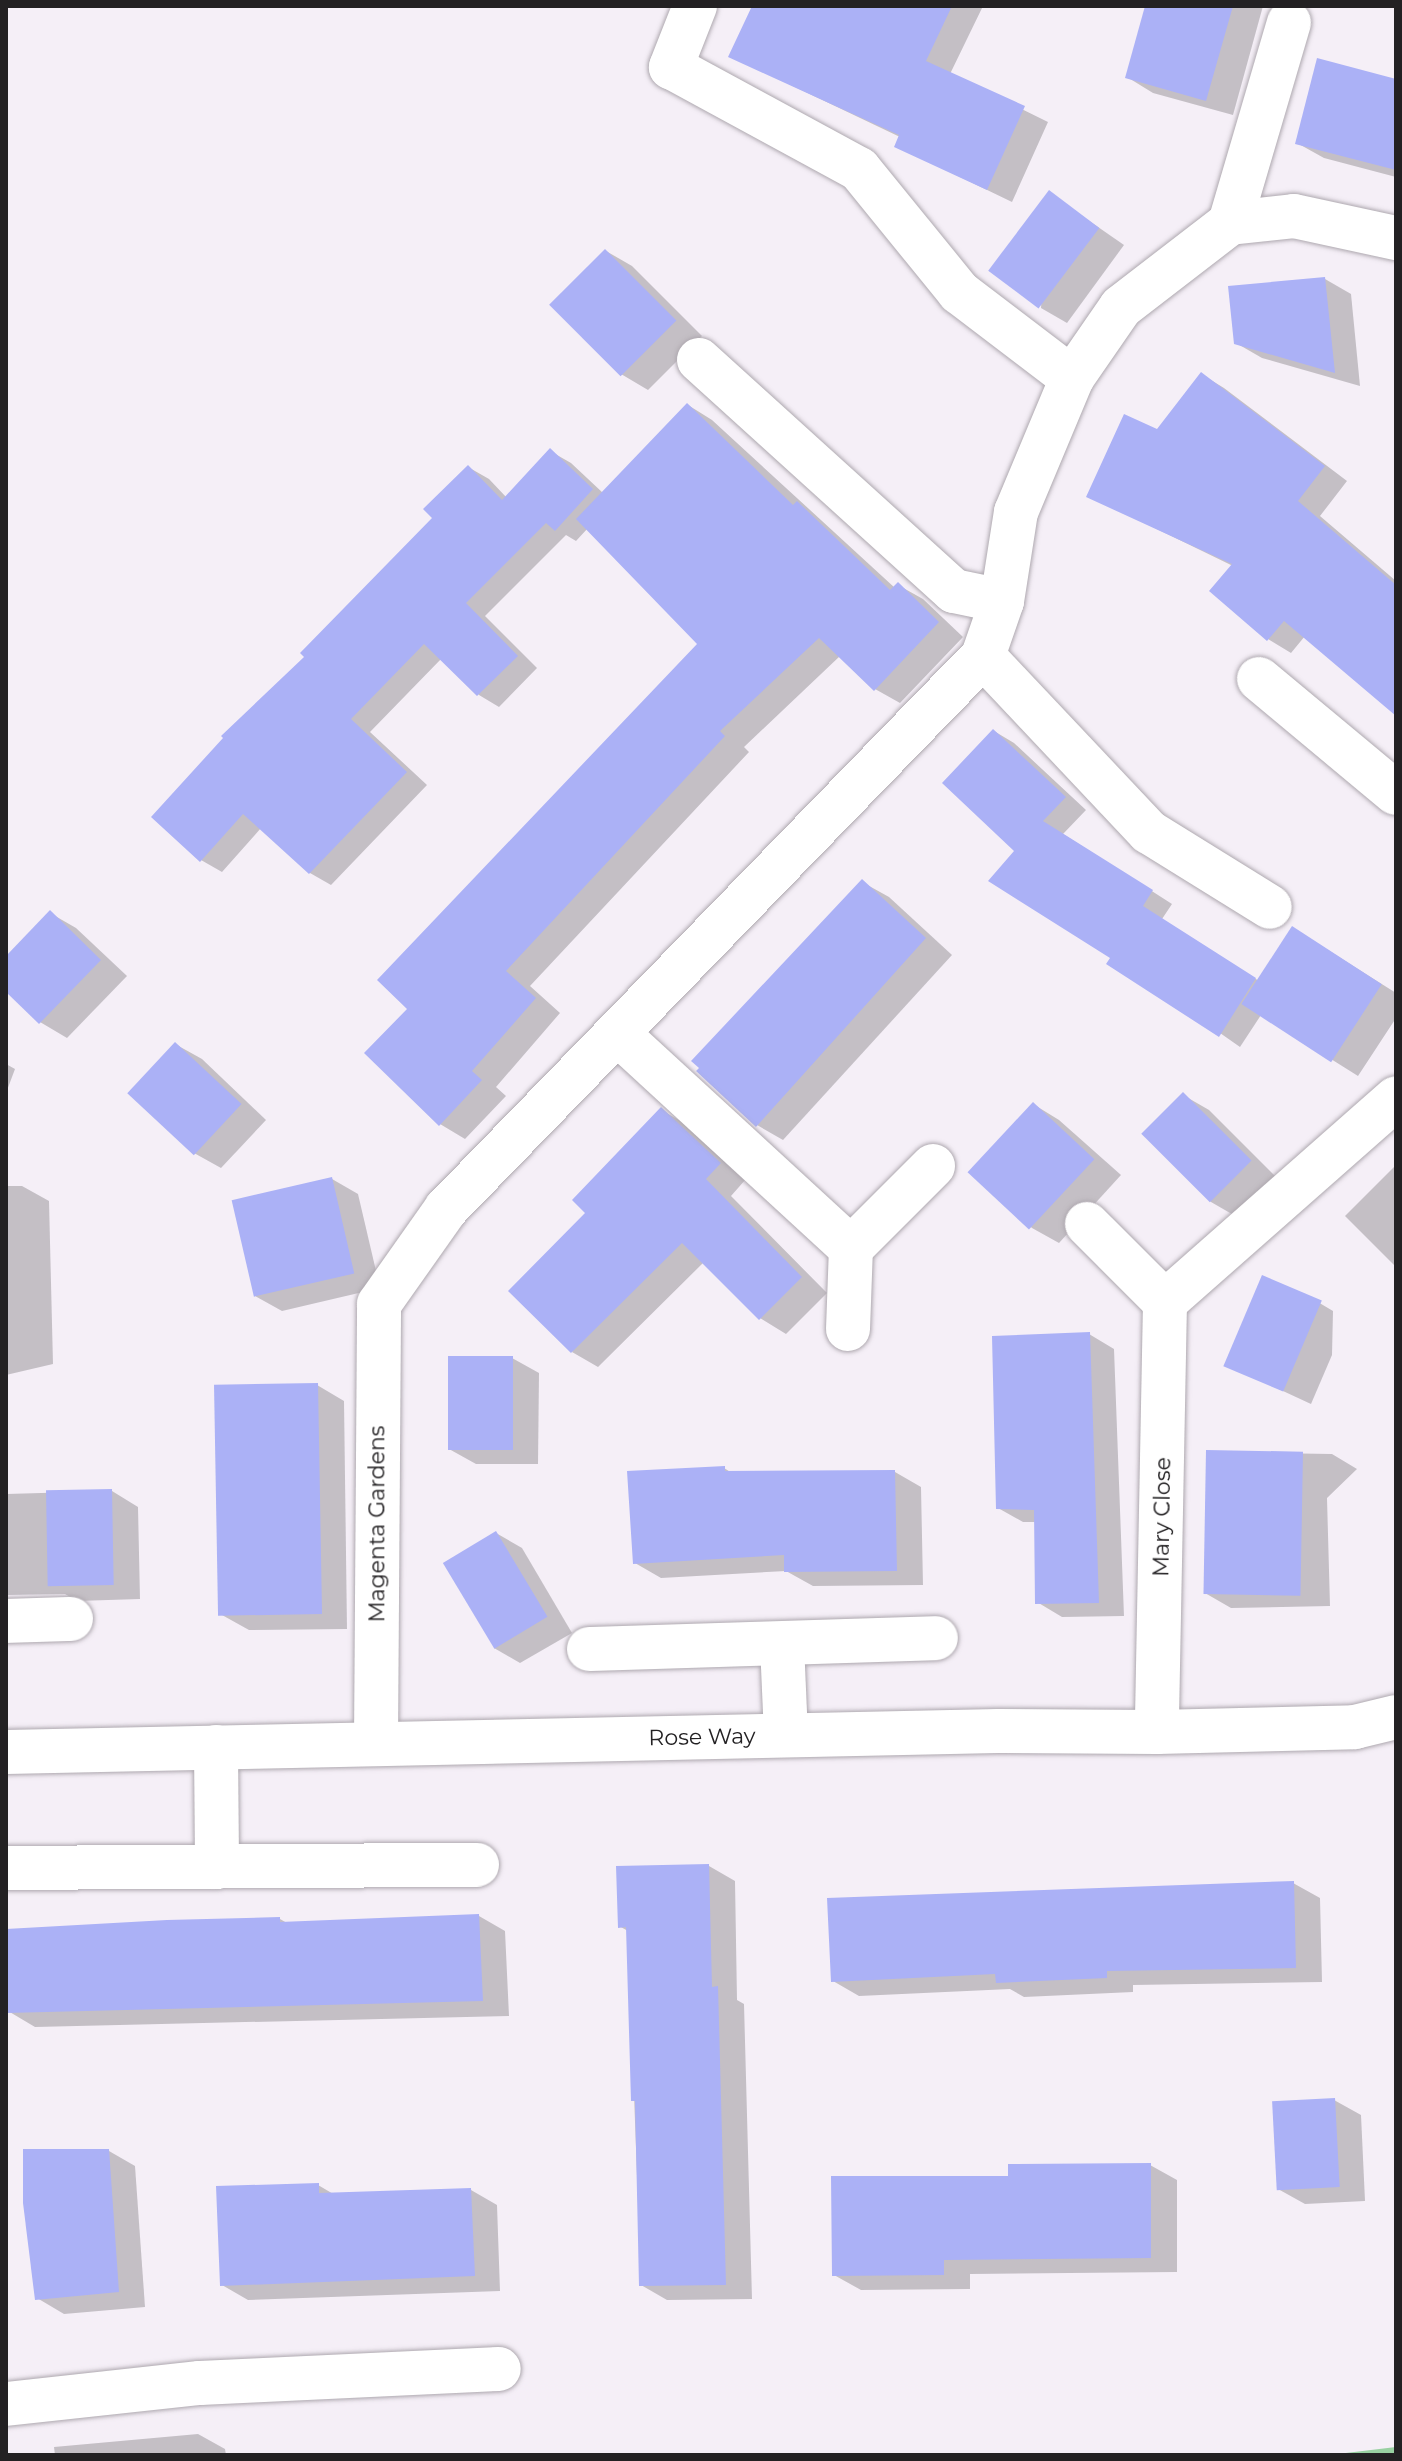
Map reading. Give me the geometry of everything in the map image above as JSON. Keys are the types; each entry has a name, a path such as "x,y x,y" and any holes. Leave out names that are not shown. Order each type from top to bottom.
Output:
{"street":[{"path":"695,6 671,67 859,169 959,292 1072,378"},
{"path":"1230,223 1289,22"},
{"path":"851,1248 617,1033 983,656 1002,601 1016,512 1072,378 1121,307 1230,223 1294,216 1396,238"},
{"path":"699,360 954,591 1002,601"},
{"path":"983,656 1149,832 1270,907"},
{"path":"1259,679 1396,793"},
{"name":"Magenta Gardens","path":"376,1744 379,1304 446,1209 617,1033"},
{"path":"1087,1224 1165,1302 1396,1098"},
{"path":"848,1329 851,1248 933,1166"},
{"name":"Mary Close","path":"1157,1732 1165,1302"},
{"path":"6,1621 71,1619"},
{"path":"589,1649 936,1638"},
{"path":"782,1644 786,1735"},
{"name":"Rose Way","path":"6,1752 786,1735 1157,1732 1355,1727 1396,1717"},
{"path":"216,1747 217,1867"},
{"path":"7,1868 477,1865"},
{"path":"6,2404 200,2383 499,2369"}],"green space":[{"path":"1396,2447 1396,2455 1329,2455"}],"building":[{"path":"752,6 952,6 926,61 1025,106 987,190 894,147 899,135 728,57"},
{"path":"1145,6 1233,6 1206,101 1125,78"},
{"path":"1317,58 1396,79 1396,170 1295,144"},
{"path":"1049,190 1099,228 1039,309 988,271"},
{"path":"605,249 676,320 621,376 549,305"},
{"path":"1325,277 1335,373 1234,344 1228,286"},
{"path":"1201,372 1325,466 1298,501 1396,585 1396,716 1284,621 1267,641 1209,591 1232,564 1086,497 1124,414 1157,429"},
{"path":"687,403 793,505 797,501 890,590 898,582 939,622 874,691 819,638 720,731 725,736 506,971 536,998 472,1071 482,1080 439,1126 364,1053 407,1009 377,980 697,644 576,519"},
{"path":"550,448 593,489 555,531 546,523 466,603 518,656 477,696 424,644 351,719 407,772 309,874 243,814 200,862 151,817 223,738 221,736 304,657 300,653 432,518 423,509 468,465 502,500"},
{"path":"993,729 1066,797 1043,821 1153,890 1143,906 1256,978 1219,1037 1106,964 1110,958 988,881 1014,851 942,783"},
{"path":"862,879 926,938 756,1127 696,1071 699,1068 691,1061"},
{"path":"50,910 101,960 39,1024 6,992 6,956"},
{"path":"1292,926 1382,984 1331,1062 1241,1004"},
{"path":"175,1042 242,1104 194,1155 127,1093"},
{"path":"1183,1092 1252,1161 1210,1202 1141,1134"},
{"path":"1033,1102 1094,1159 1029,1229 968,1172"},
{"path":"661,1107 721,1163 706,1179 802,1277 759,1320 682,1243 571,1353 508,1291 585,1213 572,1200"},
{"path":"332,1177 354,1273 254,1297 232,1200"},
{"path":"1262,1275 1322,1300 1283,1392 1223,1366"},
{"path":"1090,1332 1099,1603 1035,1604 1034,1510 996,1509 992,1336"},
{"path":"448,1356 513,1356 513,1450 448,1450"},
{"path":"318,1383 322,1614 218,1616 214,1385"},
{"path":"1206,1450 1303,1452 1300,1596 1203,1594"},
{"path":"725,1466 725,1471 895,1470 897,1571 784,1572 784,1555 633,1564 627,1471"},
{"path":"112,1489 114,1585 48,1586 46,1490"},
{"path":"496,1531 548,1617 494,1649 443,1563"},
{"path":"709,1864 712,1987 718,1986 726,2285 639,2286 635,2101 631,2101 626,1927 618,1928 616,1866"},
{"path":"1294,1881 1296,1968 1107,1971 1107,1978 996,1983 995,1974 831,1982 827,1898"},
{"path":"479,1914 483,2001 6,2013 6,1929 167,1920 280,1917 280,1922"},
{"path":"1335,2098 1340,2187 1277,2190 1272,2101"},
{"path":"23,2149 109,2149 119,2292 35,2300 23,2203"},
{"path":"1151,2163 1151,2258 944,2260 944,2275 832,2276 831,2176 1008,2176 1008,2164"},
{"path":"319,2183 319,2193 471,2188 475,2276 220,2286 216,2186"}]}
